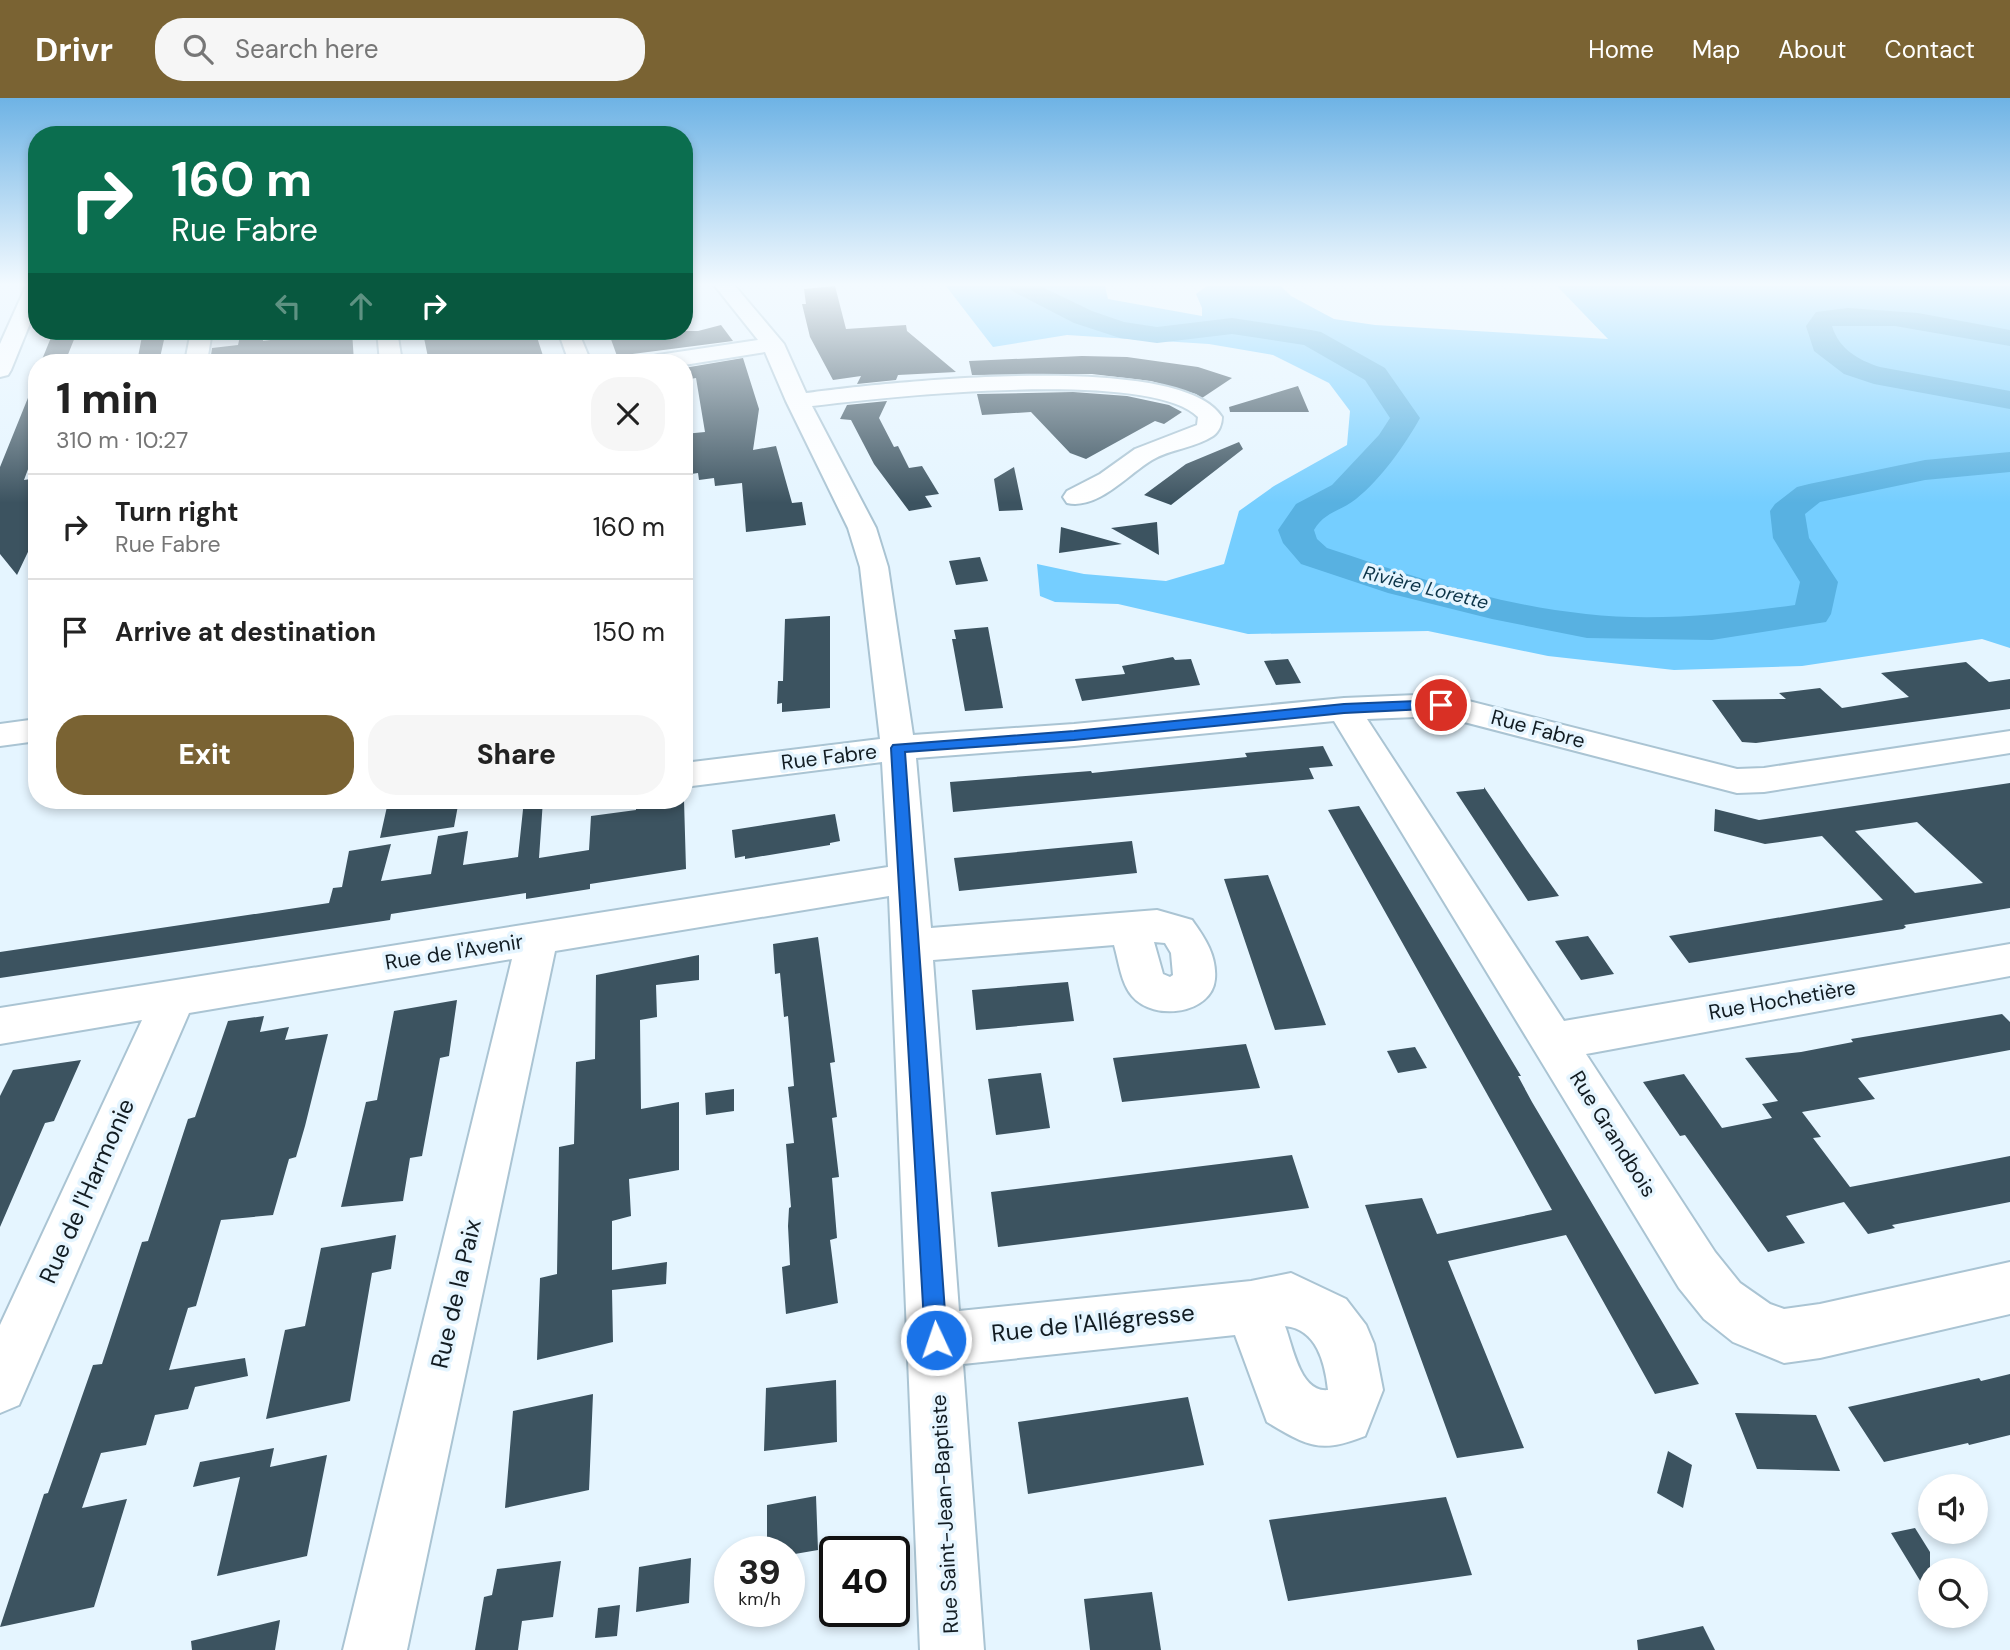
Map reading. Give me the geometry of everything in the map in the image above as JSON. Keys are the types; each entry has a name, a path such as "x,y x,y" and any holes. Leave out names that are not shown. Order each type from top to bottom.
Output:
{"street":[{"name":"Rue Saint-Jean-Baptiste","path":"779,358 862,528 874,567 898,748 908,878 952,1650"},
{"path":"798,401 869,392 1071,382 1101,383 1156,392 1203,408 1210,415 1211,422 1206,430 1144,454 1109,480 1076,498"},
{"name":"Rue Fabre","path":"693,774 898,748 1074,735 1344,709 1441,705 1737,781 1764,780 2010,742"},
{"name":"Rue Grandbois","path":"1344,709 1697,1270 1722,1301 1752,1323 1784,1336 1820,1331 2010,1288"},
{"path":"0,735 28,731"},
{"name":"Rue de l'Avenir","path":"0,1026 908,878"},
{"path":"911,946 1129,928"},
{"name":"Rue de la Paix","path":"375,1650 537,939"},
{"name":"Rue Hochetière","path":"1555,1041 2010,960"},
{"name":"Rue de l'Harmonie","path":"0,1386 175,996"},
{"name":"Rue de l'Allégresse","path":"936,1340 1251,1307"}],"shaded area":[{"path":"1280,358 2010,358 2010,648 1982,639 1802,666 1674,670 1548,656 1428,631 1248,634 1118,604 1055,602 1040,596 1037,564 1084,574 1166,581 1224,564 1239,511 1274,486 1347,445 1350,411 1329,383"}],"building":[{"path":"743,358 759,409 753,450 776,446 792,503 802,502 806,525 746,532 742,483 715,486 714,478 699,480 698,473 693,474 693,433 705,432 696,378 693,378 693,366"},
{"path":"821,358 940,358 956,372 898,375 896,380 857,384 861,376 833,380"},
{"path":"1137,358 1198,367 1232,378 1202,398 1151,381 1092,374 972,375 969,361"},
{"path":"1298,386 1309,412 1230,412 1229,407"},
{"path":"1073,392 1127,396 1169,405 1182,412 1164,424 1155,421 1086,459 1070,453 1031,412 982,415 977,394"},
{"path":"28,398 28,469 24,480 28,479 28,552 17,575 0,554 0,467"},
{"path":"887,401 879,418 909,468 922,466 939,494 925,496 932,507 909,511 874,464 851,420 840,419 847,405"},
{"path":"1239,442 1243,449 1171,505 1144,495 1186,464"},
{"path":"1014,467 1023,510 999,511 994,479"},
{"path":"1157,522 1159,555 1111,528"},
{"path":"1061,527 1122,544 1059,553"},
{"path":"980,557 988,581 956,585 949,561"},
{"path":"830,616 830,708 782,712 782,703 777,704 778,681 783,681 785,619"},
{"path":"988,627 1003,708 965,711 952,639 956,639 954,630"},
{"path":"1173,657 1175,660 1191,659 1200,685 1082,701 1075,679 1125,674 1122,666"},
{"path":"1288,659 1301,683 1276,685 1264,661"},
{"path":"1966,662 1989,682 2010,679 2010,709 1756,743 1742,742 1712,700 1786,699 1779,693 1820,688 1842,708 1909,697 1881,673"},
{"path":"1323,746 1333,766 1309,768 1314,779 953,812 950,782 1092,773 1247,757 1245,753"},
{"path":"2010,783 2010,908 1904,925 1906,927 1903,929 1689,963 1669,936 1883,900 1822,836 1765,844 1714,831 1715,809 1759,820","holes":["1917,822 1983,883 1915,893 1855,831"]},
{"path":"1484,787 1559,896 1528,901 1456,792"},
{"path":"1359,806 1521,1076 1518,1076 1532,1102 1699,1384 1655,1394 1566,1235 1448,1261 1524,1448 1457,1458 1365,1205 1422,1198 1437,1234 1552,1210 1328,810"},
{"path":"386,809 457,809 454,827 380,838"},
{"path":"523,809 542,809 539,858 589,850 591,816 636,809 684,809 686,869 590,884 590,889 526,899 526,893 391,914 390,920 0,978 0,952 329,903 333,888 342,887 349,851 391,844 381,881 431,874 438,836 468,831 463,865 518,857"},
{"path":"835,814 840,841 745,859 745,856 735,858 732,830"},
{"path":"1132,841 1137,873 959,891 954,858"},
{"path":"1268,875 1326,1025 1275,1030 1224,879"},
{"path":"1588,936 1614,974 1581,980 1555,941"},
{"path":"818,937 835,1062 830,1063 837,1117 832,1118 839,1177 832,1178 837,1238 830,1240 838,1303 786,1314 782,1267 790,1265 788,1226 791,1207 786,1144 794,1143 788,1087 794,1086 788,1016 784,1017 780,973 775,974 773,944"},
{"path":"699,955 699,980 656,985 657,1017 640,1020 641,1109 679,1102 679,1170 629,1179 631,1216 612,1221 612,1270 667,1262 666,1284 612,1290 613,1342 537,1360 540,1278 557,1274 559,1147 574,1144 576,1062 595,1059 596,975"},
{"path":"1068,982 1074,1021 976,1030 972,990"},
{"path":"457,1000 449,1056 440,1058 422,1156 410,1158 403,1201 341,1207 366,1102 377,1100 394,1011"},
{"path":"2002,1014 2010,1022 2010,1050 1858,1078 1875,1099 1802,1112 1821,1137 1813,1138 1850,1187 2010,1156 2010,1202 1892,1225 1895,1228 1868,1234 1844,1202 1786,1216 1805,1243 1768,1252 1685,1135 1680,1136 1643,1082 1684,1074 1722,1128 1772,1118 1762,1104 1778,1101 1745,1058 1801,1052 1853,1042 1851,1039"},
{"path":"264,1016 260,1032 289,1027 285,1040 328,1034 305,1126 296,1157 289,1159 273,1215 221,1220 196,1306 188,1308 169,1370 245,1358 248,1376 195,1387 188,1409 155,1415 146,1445 101,1453 82,1508 127,1499 94,1607 0,1627 44,1494 48,1493 93,1365 102,1364 142,1242 148,1241 188,1119 195,1117 228,1021"},
{"path":"1246,1044 1260,1088 1122,1102 1113,1058"},
{"path":"1415,1047 1427,1068 1398,1073 1387,1051"},
{"path":"81,1060 54,1121 45,1123 0,1227 0,1096 13,1070"},
{"path":"1041,1073 1050,1128 996,1135 988,1079"},
{"path":"734,1089 734,1111 706,1115 705,1093"},
{"path":"1292,1155 1309,1208 998,1247 991,1192"},
{"path":"396,1235 391,1269 372,1273 350,1401 266,1419 285,1330 305,1326 321,1248"},
{"path":"2010,1374 2010,1435 1969,1445 1968,1443 1884,1462 1848,1407 1979,1378 1981,1381"},
{"path":"836,1380 837,1442 764,1451 766,1388"},
{"path":"593,1394 589,1490 505,1508 513,1411"},
{"path":"1188,1397 1204,1465 1028,1494 1018,1422"},
{"path":"1735,1413 1816,1415 1840,1471 1757,1469"},
{"path":"274,1448 270,1467 327,1455 307,1556 217,1576 240,1477 193,1487 200,1462"},
{"path":"1668,1451 1692,1465 1683,1508 1657,1493"},
{"path":"816,1496 818,1550 805,1552 805,1536 767,1536 767,1505"},
{"path":"1446,1497 1472,1575 1288,1601 1269,1520"},
{"path":"1915,1528 1918,1544 1925,1544 1930,1552 1930,1558 1918,1558 1918,1577 1891,1533"},
{"path":"691,1558 689,1603 636,1612 639,1567"},
{"path":"561,1561 553,1617 522,1621 518,1650 475,1650 484,1597 492,1595 497,1569"},
{"path":"1152,1592 1161,1650 1090,1650 1084,1599"},
{"path":"620,1605 617,1636 595,1638 598,1608"},
{"path":"280,1620 275,1650 192,1650 191,1641"},
{"path":"1703,1626 1715,1650 1638,1650 1637,1640"}],"waterway":[{"name":"Rivière Lorette","path":"1347,358 1375,374 1405,418 1392,440 1344,492 1308,511 1296,530 1301,543 1314,556 1401,585 1492,608 1587,626 1712,628 1812,614 1819,582 1791,538 1787,511 1809,494 1925,470 2010,462"},
{"name":"Rivière Lorette","path":"1842,358 1854,368 1874,375 2010,400"}],"route":[{"path":"936,1340 898,748 1074,735 1344,709 1441,705"}]}
